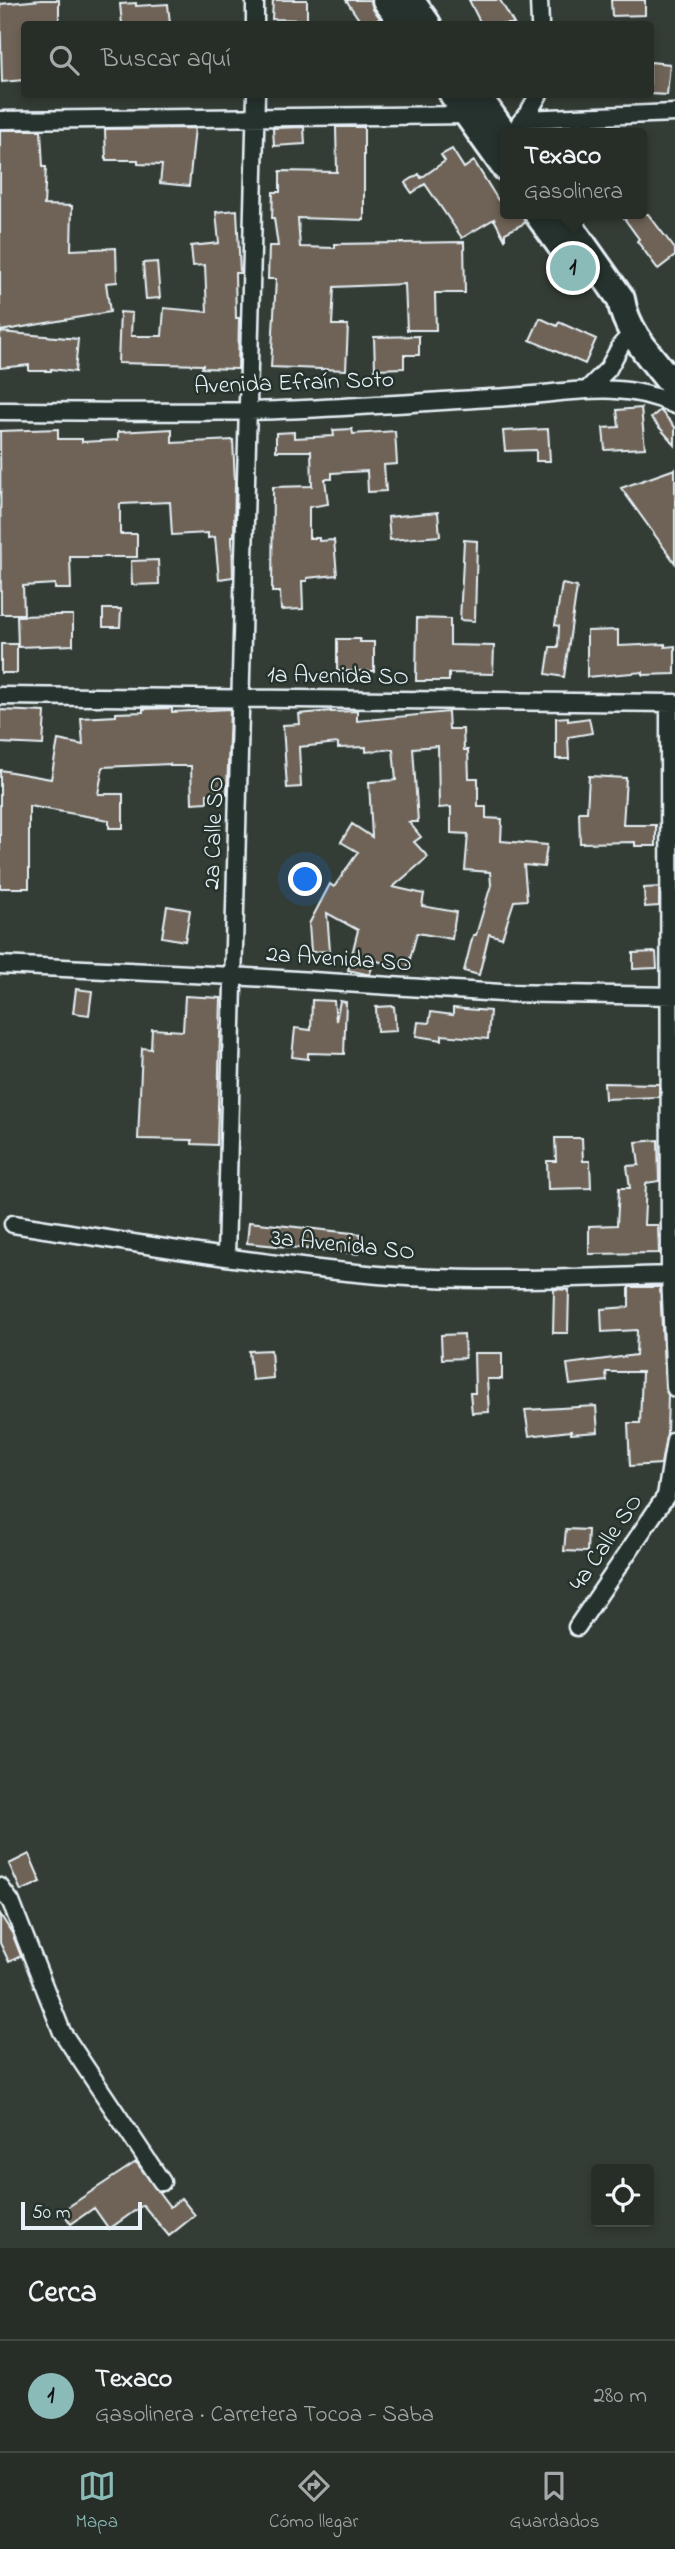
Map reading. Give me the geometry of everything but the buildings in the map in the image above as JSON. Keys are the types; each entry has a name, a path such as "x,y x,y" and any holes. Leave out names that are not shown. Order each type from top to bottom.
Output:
{"main road":[{"path":"386,0 402,21"},
{"path":"410,0 425,21"},
{"path":"489,115 500,151"},
{"path":"542,219 605,307 628,323 675,387"},
{"path":"565,219 621,299 628,323"}],"street":[{"path":"255,0 256,21"},
{"path":"539,0 540,21"},
{"name":"2a Calle SO","path":"226,1256 256,98"},
{"path":"489,115 529,98"},
{"path":"0,120 675,113"},
{"path":"589,388 608,369 621,345 628,323"},
{"name":"Avenida Efraín Soto","path":"0,411 249,411 539,396 589,388 645,394 675,405"},
{"name":"1a Avenida SO","path":"0,696 672,703"},
{"path":"672,703 670,1275 675,1388"},
{"name":"2a Avenida SO","path":"0,965 501,993 672,997"},
{"name":"3a Avenida SO","path":"13,1224 368,1274 498,1279 670,1275"},
{"name":"4a Calle SO","path":"576,1627 666,1496 675,1440"},
{"path":"0,1887 11,1902 62,2032 162,2182"}],"place":[{"name":"Texaco","path":"573,268"}]}
